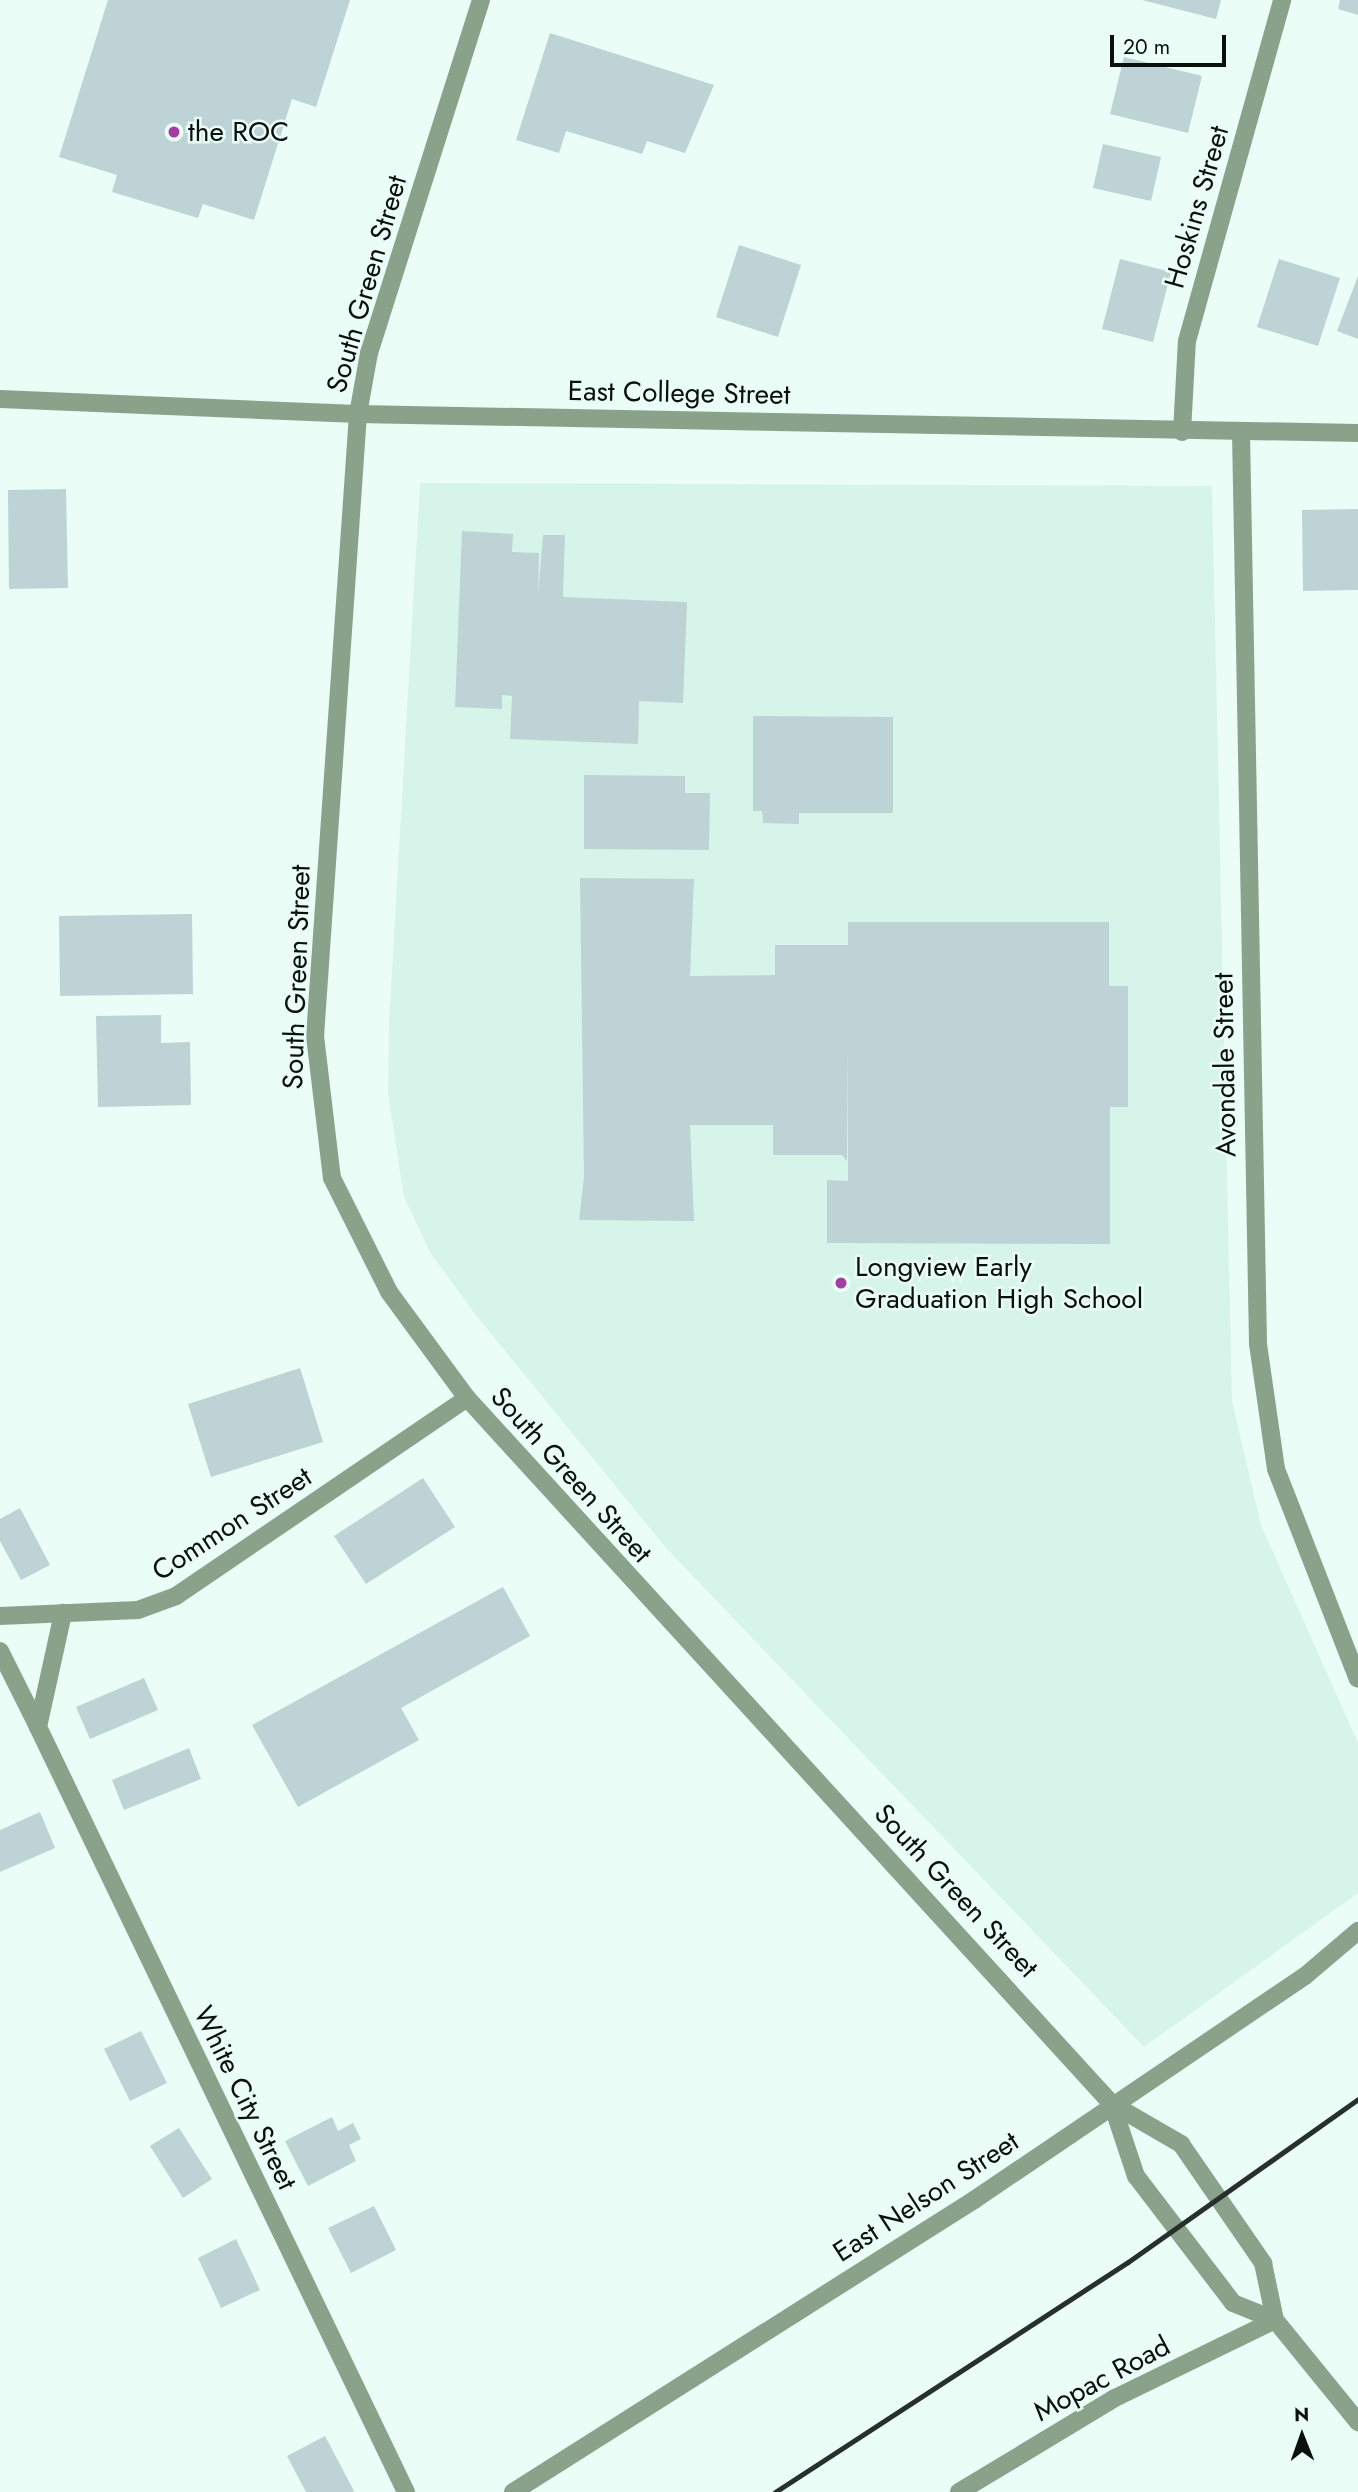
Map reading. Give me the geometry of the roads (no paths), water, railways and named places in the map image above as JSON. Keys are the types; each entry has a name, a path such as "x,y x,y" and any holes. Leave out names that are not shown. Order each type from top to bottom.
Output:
{"street":[{"name":"South Green Street","path":"481,0 369,353 358,414 316,1024 322,1132 348,1220 410,1325 467,1398 1112,2104 1181,2144 1263,2263 1275,2320 1358,2422"},
{"name":"Hoskins Street","path":"1182,432 1187,341 1282,0"},
{"name":"East College Street","path":"0,399 358,414 1182,432 1358,433"},
{"name":"Avondale Street","path":"1241,433 1258,1344 1276,1469 1358,1679"},
{"name":"Common Street","path":"0,1616 138,1610 176,1596 467,1398"},
{"path":"38,1727 63,1613"},
{"name":"White City Street","path":"0,1651 405,2492"},
{"name":"East Nelson Street","path":"513,2492 974,2200 1112,2104 1305,1976 1358,1931"},
{"name":"South Green Street","path":"1112,2104 1136,2176 1233,2304 1275,2320"},
{"name":"Mopac Road","path":"959,2492 1115,2398 1275,2320"}],"railway":[{"path":"775,2492 1128,2262 1358,2099"}],"place":[{"name":"the ROC","path":"174,132"},
{"name":"Longview Early Graduation High School","path":"841,1283"}]}
